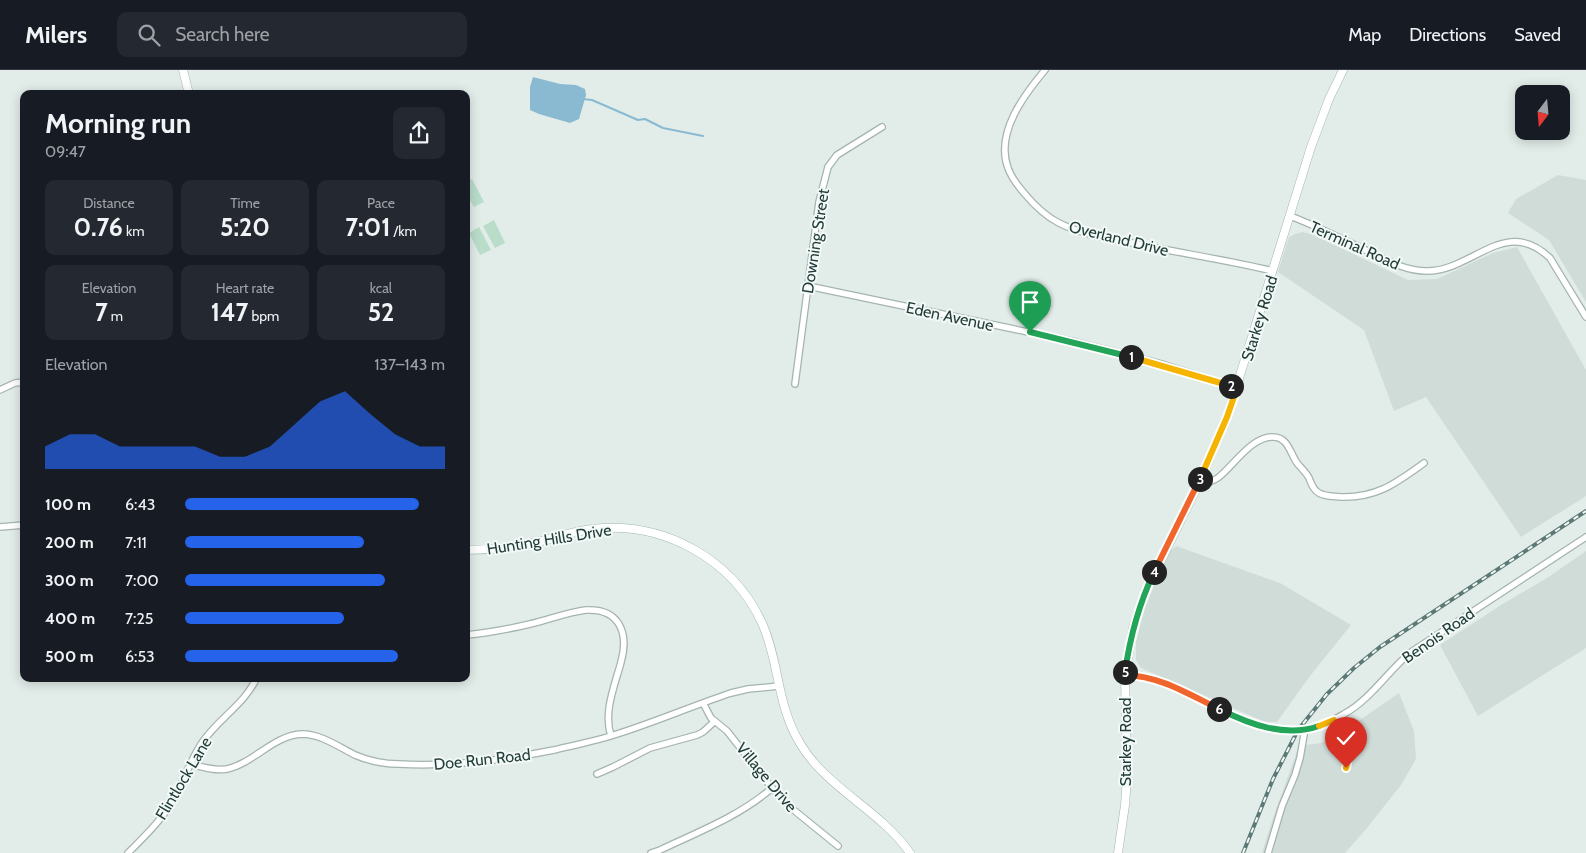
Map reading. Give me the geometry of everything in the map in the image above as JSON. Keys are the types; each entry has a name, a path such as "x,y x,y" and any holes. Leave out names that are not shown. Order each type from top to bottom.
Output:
{"main road":[{"path":"183,70 188,90"},
{"name":"Starkey Road","path":"1118,853 1127,777 1125,675 1133,628 1146,591 1198,485 1227,417 1325,108 1343,70"},
{"name":"Hunting Hills Drive","path":"470,550 518,546 590,529 609,528 645,531 673,539 705,556 718,566 752,603 766,631 785,713 811,760 830,779 885,825 910,853"}],"street":[{"name":"Overland Drive","path":"1046,70 1023,98 1016,110 1010,125 1005,150 1005,160 1010,173 1019,187 1040,210 1058,222 1074,229 1108,238 1273,271"},
{"name":"Downing Street","path":"795,384 820,202 828,167 837,155 882,127"},
{"name":"Terminal Road","path":"1290,216 1400,266 1417,270 1436,270 1451,266 1501,243 1513,241 1530,244 1550,258 1586,317"},
{"name":"Eden Avenue","path":"808,286 1071,341 1165,365 1237,388"},
{"path":"0,390 6,386 20,383"},
{"path":"1198,485 1213,481 1219,477 1255,442 1270,436 1286,443 1293,458 1305,472 1312,486 1319,493 1326,496 1350,497 1374,493 1392,486 1424,463"},
{"path":"0,527 20,525"},
{"name":"Benois Road","path":"1125,675 1137,675 1154,679 1243,721 1258,726 1277,729 1316,728 1357,706 1411,652 1586,537"},
{"path":"470,635 507,630 585,610 602,612 615,619 622,629 624,646 608,718 611,736"},
{"name":"Flintlock Lane","path":"128,853 154,826 166,810 176,795 203,741 249,692 254,682"},
{"name":"Doe Run Road","path":"190,764 210,769 228,769 282,739 301,734 318,737 369,760 383,763 418,765 502,759 573,746 611,736 731,693 748,689 779,686"},
{"name":"Village Drive","path":"703,703 710,718 722,725 772,788 790,807 838,846"},
{"path":"1334,720 1347,748 1349,758 1346,768"},
{"path":"597,774 613,768 650,748 696,735 709,728 714,722"},
{"path":"1268,853 1282,806 1298,767 1305,729"},
{"path":"651,853 742,810 761,798 772,788"}],"shaded area":[{"path":"1558,175 1586,180 1586,302 1549,240 1508,213 1516,199"},
{"path":"1302,232 1311,234 1408,280 1437,279 1493,253 1517,247 1586,370 1586,496 1521,537 1426,397 1394,411 1364,330 1278,272 1289,237"},
{"path":"1176,546 1280,583 1351,625 1310,676 1277,722 1265,722 1141,668 1136,660 1136,642 1144,610 1168,553"},
{"path":"1586,551 1586,648 1478,716 1440,645 1501,605 1547,578"},
{"path":"1399,693 1414,731 1416,759 1401,785 1367,828 1345,853 1262,853 1299,746 1321,743 1334,738"}],"green space":[{"path":"472,179 484,202 474,207 470,200 470,180"},
{"path":"494,220 505,243 495,248 483,226"},
{"path":"479,227 491,250 480,255 470,232"}],"water":[{"path":"533,77 560,84 576,85 585,89 586,95 579,119 570,123 530,110 530,87"}],"waterway":[{"path":"583,99 592,100 638,120 645,119 663,128 703,136"}],"railway":[{"path":"1243,853 1273,779 1298,730 1327,694 1354,668 1380,647 1586,511"}],"route":[{"path":"1030,332 1165,365 1237,388 1227,417 1198,485 1146,591 1133,628 1125,675 1150,677 1243,721 1258,726 1291,730 1305,729 1316,728 1334,720 1347,748 1349,758 1346,768"}]}
